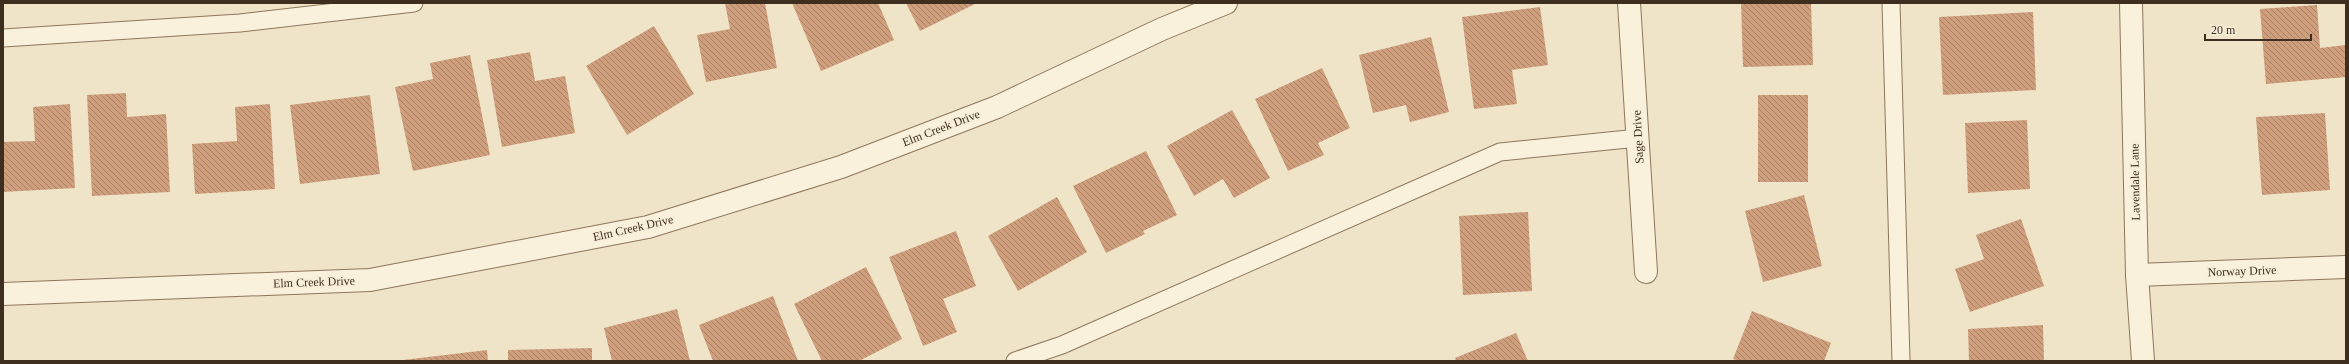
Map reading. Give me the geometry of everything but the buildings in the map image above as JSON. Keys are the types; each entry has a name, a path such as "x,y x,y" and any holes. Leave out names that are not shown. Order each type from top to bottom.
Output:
{"street":[{"name":"Elm Creek Drive","path":"3,294 370,280 648,227 841,167 997,107 1162,29 1226,3"},
{"name":"Sage Drive","path":"1629,3 1646,272"},
{"name":"Lavendale Lane","path":"2131,3 2138,275 2143,361"},
{"name":"Norway Drive","path":"2138,275 2346,266"}],"lane":[{"path":"3,38 240,23 414,3"},
{"path":"1891,3 1901,361"},
{"path":"1015,361 1062,345 1500,152 1638,138"}]}
